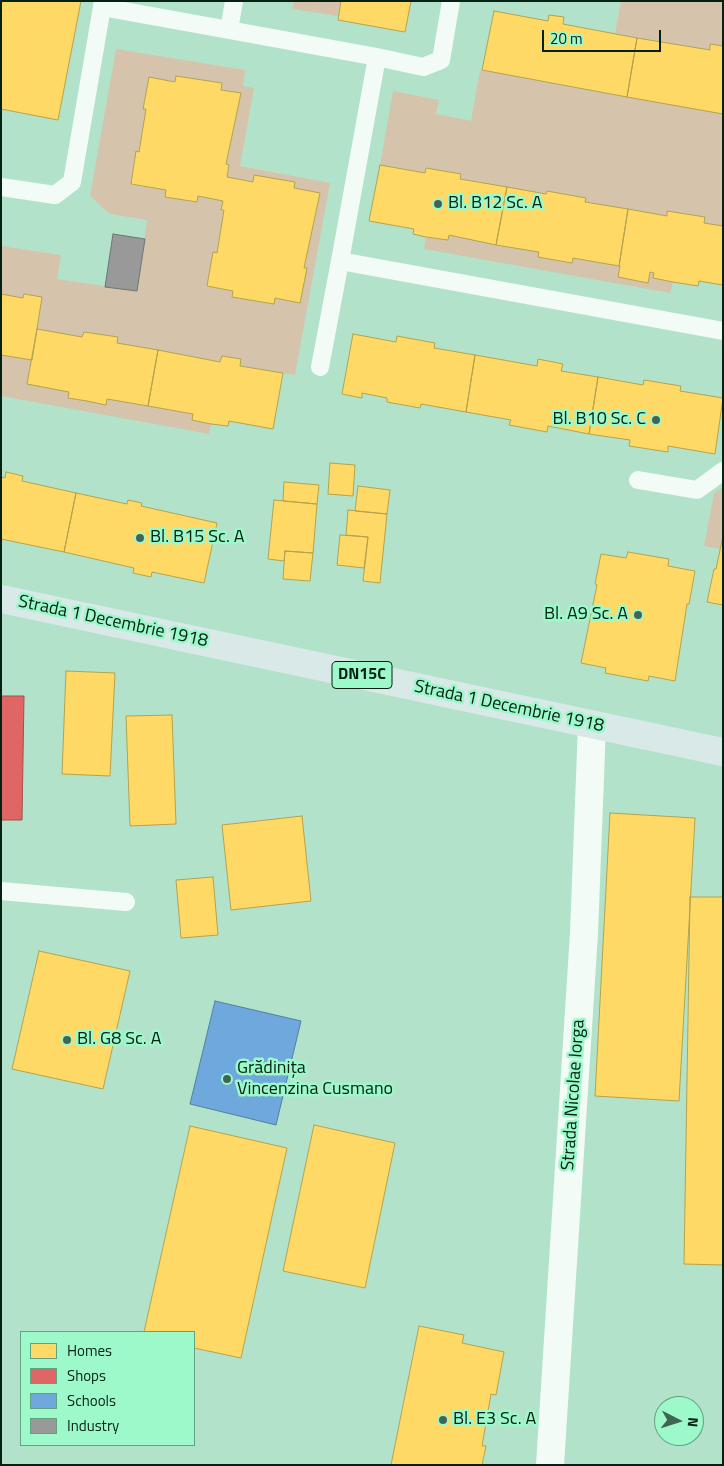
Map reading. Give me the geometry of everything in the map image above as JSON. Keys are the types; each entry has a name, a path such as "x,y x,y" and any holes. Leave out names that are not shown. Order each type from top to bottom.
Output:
{"main road":[{"name":"Strada 1 Decembrie 1918","path":"1,599 723,752"}],"street":[{"name":"Strada Nicolae Iorga","path":"550,1465 584,933 592,725"}],"lane":[{"path":"229,30 234,1"},
{"path":"1,187 54,195 72,182 103,4 423,67 441,60 452,1"},
{"path":"320,367 376,57"},
{"path":"340,261 723,331"},
{"path":"638,480 698,490 723,471"},
{"path":"1,891 126,902"}],"shaded area":[{"path":"294,1 341,1 338,16 292,9"},
{"path":"621,1 723,1 723,46 710,44 710,50 615,34"},
{"path":"116,49 245,70 243,86 254,88 240,166 330,183 295,375 240,366 241,359 222,356 220,362 117,343 118,337 84,332 82,337 37,329 42,297 24,294 23,298 1,294 1,246 61,255 57,279 137,291 147,220 110,214 90,196","holes":["176,76 222,83 221,90 241,93 226,164 229,165 227,177 253,182 254,175 295,182 294,188 320,193 304,268 306,269 300,303 275,298 273,304 232,297 233,291 207,286 213,253 217,253 224,210 223,201 198,196 196,202 166,197 166,190 131,185 136,152 139,152 146,109 143,108 149,77 175,82"]},
{"path":"480,70 723,114 723,226 704,223 704,217 667,211 667,216 585,202 585,198 548,191 546,194 460,179 461,174 426,168 425,173 380,165 393,91 439,100 436,114 471,121"},
{"path":"449,235 539,252 538,257 572,263 573,258 620,266 619,277 648,283 650,272 654,273 654,278 673,282 670,293 424,249 426,237 447,240"},
{"path":"1,355 32,360 69,392 68,398 106,404 107,399 193,414 192,420 211,424 209,434 1,396"},
{"path":"723,487 723,536 720,549 704,546 714,493"}],"building: Homes":[{"path":"1,1 81,1 58,120 1,109"},
{"path":"341,1 411,1 405,32 338,20"},
{"path":"494,11 548,21 549,15 564,17 563,24 637,38 627,97 482,70"},
{"path":"637,38 710,50 710,44 723,46 723,114 627,97"},
{"path":"176,76 222,83 221,90 241,93 226,164 229,165 227,177 253,182 254,175 295,182 294,188 320,193 304,268 307,268 300,303 275,298 274,304 232,297 233,291 207,286 213,252 217,253 224,210 221,210 223,201 198,196 197,202 165,197 166,190 131,184 136,151 139,152 146,109 143,109 149,77 175,82"},
{"name":"Bl. B12 Sc. A","path":"380,165 425,173 426,168 461,174 460,179 507,187 496,245 449,235 448,240 426,237 413,234 414,229 369,221"},
{"path":"507,187 546,194 547,191 586,198 585,202 628,209 619,266 573,258 572,263 538,257 539,252 496,245"},
{"path":"628,209 667,216 667,211 705,217 704,223 723,226 723,285 699,281 698,286 673,282 653,278 654,273 650,272 648,283 618,277"},
{"path":"1,294 23,298 24,294 42,297 32,360 1,355"},
{"path":"37,329 82,337 84,332 118,337 117,343 158,350 148,406 107,399 106,405 68,398 69,392 27,384"},
{"path":"353,334 396,342 397,336 435,343 434,348 475,355 466,412 421,404 420,408 387,402 387,398 362,393 362,398 342,394"},
{"path":"158,350 220,362 222,356 241,359 240,366 283,373 273,429 229,421 228,426 211,424 192,420 193,414 148,406"},
{"path":"475,355 537,366 538,359 563,364 561,371 598,377 589,434 548,426 547,432 509,425 511,420 466,412"},
{"name":"Bl. B10 Sc. C","path":"598,377 643,385 644,380 681,386 680,391 723,398 715,454 668,446 668,452 629,446 630,440 589,434"},
{"path":"330,463 355,465 353,496 328,494"},
{"path":"6,472 23,476 22,481 76,493 64,552 1,539 1,477 5,478"},
{"path":"284,482 319,485 317,504 283,501"},
{"path":"358,486 390,490 387,514 355,511"},
{"name":"Bl. B15 Sc. A","path":"76,493 127,504 128,500 142,503 141,506 217,523 204,583 152,572 151,577 133,573 134,568 64,552"},
{"path":"274,500 317,504 313,553 285,551 284,561 268,559"},
{"path":"348,510 387,514 380,583 363,581 368,537 346,535"},
{"path":"340,535 368,537 364,568 337,565"},
{"path":"723,536 723,605 707,602"},
{"path":"285,551 313,553 310,581 283,579"},
{"name":"Bl. A9 Sc. A","path":"628,552 669,559 668,566 695,571 689,604 687,604 675,681 649,676 648,681 605,673 606,668 581,663 597,585 595,584 601,554 626,558"},
{"path":"66,671 115,673 110,776 62,774"},
{"path":"172,715 176,824 130,826 126,716"},
{"path":"610,813 695,818 679,1101 595,1096"},
{"path":"302,816 311,901 231,910 222,825"},
{"path":"213,877 218,935 181,938 176,880"},
{"path":"690,897 723,897 723,1265 684,1264"},
{"name":"Bl. G8 Sc. A","path":"39,951 130,971 103,1089 12,1069"},
{"path":"314,1125 395,1143 365,1288 283,1271"},
{"path":"190,1126 287,1148 241,1358 195,1348 195,1331 144,1331"},
{"name":"Bl. E3 Sc. A","path":"419,1326 464,1335 462,1343 504,1352 496,1395 491,1394 482,1446 486,1446 482,1465 391,1465"}],"building: Shops":[{"path":"1,696 24,696 22,820 1,820"}],"building: Schools":[{"path":"215,1001 301,1021 276,1125 190,1104"}],"building: Industry":[{"path":"113,234 145,239 137,291 105,287"}],"place":[{"name":"Bl. B12 Sc. A","path":"438,204"},
{"name":"Bl. B10 Sc. C","path":"656,420"},
{"name":"Bl. B15 Sc. A","path":"140,538"},
{"name":"Bl. A9 Sc. A","path":"638,615"},
{"name":"Bl. G8 Sc. A","path":"67,1040"},
{"name":"Grădinița Vincenzina Cusmano","path":"227,1079"},
{"name":"Bl. E3 Sc. A","path":"443,1420"}]}
